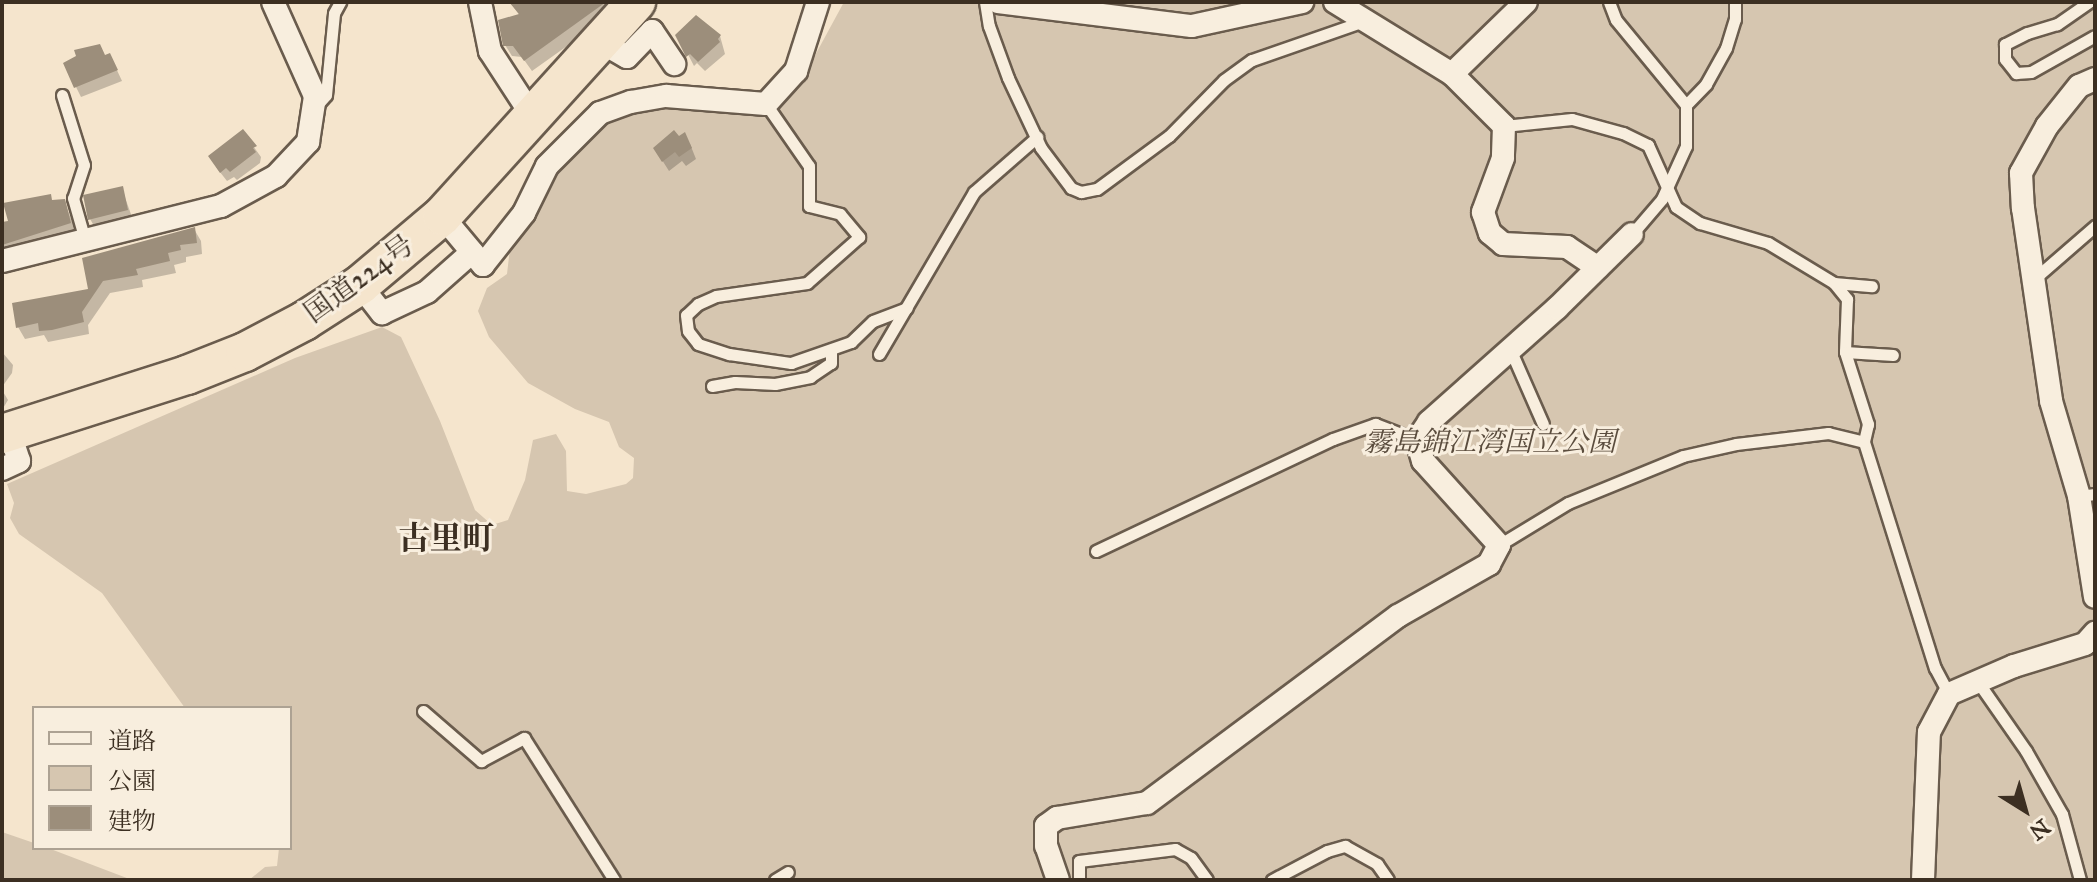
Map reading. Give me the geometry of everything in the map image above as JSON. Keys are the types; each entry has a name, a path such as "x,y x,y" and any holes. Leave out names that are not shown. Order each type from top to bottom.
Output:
{"highway":[{"name":"国道224号","path":"6,433 187,375 245,352 304,321 360,285 442,216 636,2"}],"street":[{"path":"2,261 221,206 276,176 308,142 315,96 273,2"},
{"path":"480,2 490,51 533,117"},
{"path":"442,216 483,265 524,213 547,166 600,113 631,102 666,96 766,104 796,71 818,2"},
{"path":"998,2 1068,6 1192,26 1302,2"},
{"path":"1335,2 1452,74 1504,126 1503,158 1483,212 1490,233 1503,244 1567,247 1598,268"},
{"path":"1452,74 1526,2"},
{"path":"599,41 627,57 652,31 674,64"},
{"path":"2095,79 2079,86 2047,126 2021,173 2051,401 2087,495 2095,597"},
{"path":"1058,880 1046,846 1046,826 1057,818 1147,803 1398,616 1489,564 1499,545 1423,461 1417,440 1429,422 1632,234"},
{"path":"360,285 382,313 427,292 472,252"},
{"path":"2,469 19,461 6,433"},
{"path":"1923,880 1929,732 1949,694 2014,666 2085,644 2095,633"}],"lane":[{"path":"313,110 326,95 334,13 340,2"},
{"path":"985,2 989,26 1008,78 1041,148 1071,188 1081,192 1097,189 1169,136 1224,80 1252,60 1366,20"},
{"path":"1609,2 1616,20 1686,105 1686,146 1662,199 1632,234"},
{"path":"1686,105 1706,84 1726,48 1735,19 1735,2"},
{"path":"2089,2 2057,24 2005,44 2005,59 2016,73 2031,72 2095,36"},
{"path":"62,95 84,165 73,198 85,240"},
{"path":"766,104 809,166 809,206 840,214 859,237 807,283 716,296 698,304 686,315 688,331 698,344 729,354 791,363 851,342 884,314 907,308"},
{"path":"1504,126 1572,119 1623,133 1648,145 1676,207 1700,223 1768,243 1834,283 1847,299 1845,352 1868,424 1864,442 1935,668 1949,694"},
{"path":"879,354 974,192 1037,137"},
{"path":"2033,279 2095,226"},
{"path":"1834,283 1872,286"},
{"path":"1510,349 1543,424"},
{"path":"712,386 735,382 775,384 810,377 831,363 831,351"},
{"path":"1845,352 1893,355"},
{"path":"1096,551 1347,434 1375,424 1417,440"},
{"path":"1499,545 1568,503 1683,456 1736,444 1828,433 1864,442"},
{"path":"1978,682 2026,751 2062,814 2080,880"},
{"path":"423,711 481,761 524,738 614,880"},
{"path":"1272,880 1327,851 1345,846 1377,864 1388,880"},
{"path":"1079,880 1079,861 1175,849 1191,858 1207,880"},
{"path":"775,880 788,872"}],"green space":[{"name":"霧島錦江湾国立公園","path":"844,2 2095,2 2095,880 249,880 265,867 277,866 279,850 292,850 292,706 184,706 102,593 19,534 10,518 14,503 7,484 295,358 382,327 401,337 440,421 475,510 492,525 508,520 525,480 533,440 556,434 566,451 567,491 586,494 626,484 633,478 634,458 619,447 609,422 575,409 528,383 489,337 478,311 487,288 507,274 510,248 555,163 620,114 649,104 754,109 806,72"},
{"path":"2,832 32,842 32,850 53,850 132,880 2,880"}],"building":[{"path":"509,2 606,2 524,61 513,46 503,46 498,20 519,14"},
{"path":"696,15 721,35 718,39 720,42 698,62 690,54 686,57 675,35"},
{"path":"100,44 105,55 110,53 118,70 74,88 63,63 76,56 74,50"},
{"path":"243,129 257,146 253,148 256,152 230,172 226,168 220,173 208,156"},
{"path":"674,130 679,136 685,132 692,148 679,157 675,152 662,162 653,148"},
{"path":"123,186 128,210 88,220 83,195"},
{"path":"51,194 52,200 65,199 71,223 2,245 2,222 8,221 3,203"},
{"path":"195,227 197,243 180,245 181,250 168,253 170,261 136,269 138,275 103,281 82,312 84,322 52,330 39,331 38,323 16,328 12,303 88,289 82,258"}],"district":[{"name":"古里町","path":"446,539"}]}
